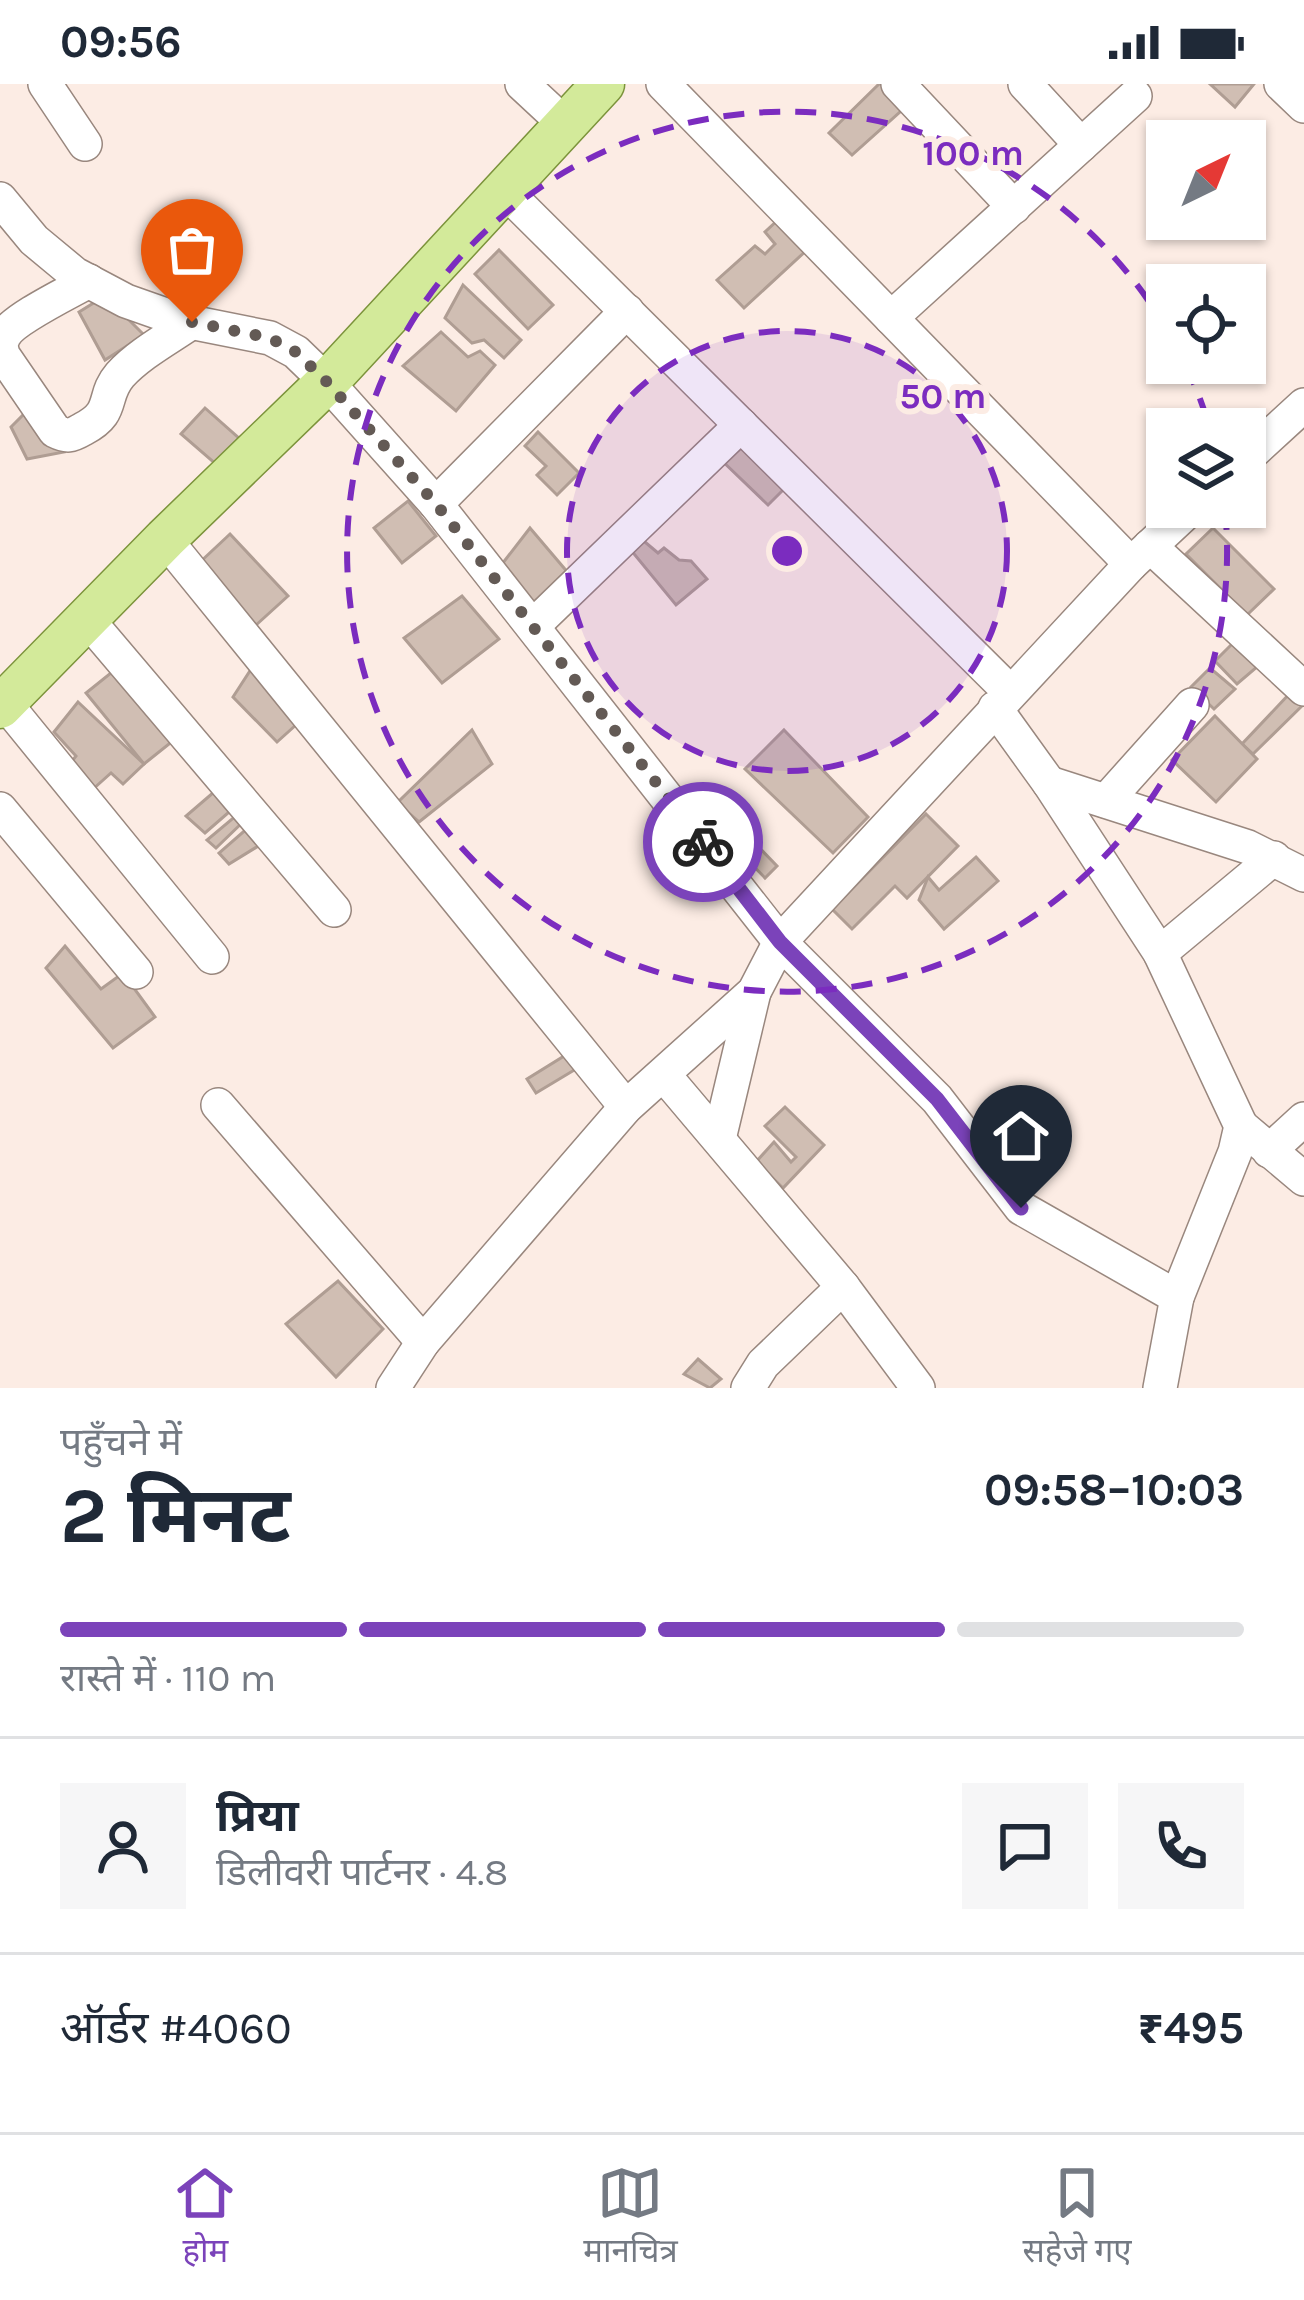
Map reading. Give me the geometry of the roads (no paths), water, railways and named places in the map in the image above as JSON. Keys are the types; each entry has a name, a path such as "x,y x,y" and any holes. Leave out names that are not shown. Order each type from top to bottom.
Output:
{"main road":[{"path":"2,705 327,382 603,84"}],"street":[{"path":"45,84 85,144"},
{"path":"522,84 565,124"},
{"path":"663,84 891,318 1140,555 1304,689"},
{"path":"898,84 1013,207"},
{"path":"1025,84 1081,145"},
{"path":"1281,84 1304,106"},
{"path":"891,318 1135,96"},
{"path":"503,189 741,425 1002,700 1049,783 1160,953 1241,1126 1304,1179"},
{"path":"0,200 34,240 75,274 126,302 270,338 296,352 436,504 780,942 937,1099 1021,1208 1177,1297"},
{"path":"89,281 20,321 5,333 0,345 3,356 64,436 104,415 124,371 192,322"},
{"path":"436,504 627,311"},
{"path":"1266,440 1304,405"},
{"path":"534,625 741,425"},
{"path":"718,1139 754,992 780,942 1002,700 1169,528"},
{"path":"165,539 626,1107"},
{"path":"87,619 334,910"},
{"path":"2,705 212,957"},
{"path":"1106,801 1192,706"},
{"path":"1049,783 1289,866"},
{"path":"0,808 136,972"},
{"path":"1160,953 1289,866"},
{"path":"393,1388 423,1342 626,1107 754,992"},
{"path":"664,1075 844,1287 918,1388"},
{"path":"218,1106 423,1342"},
{"path":"1269,1151 1304,1119"},
{"path":"1160,1388 1177,1297 1241,1126"},
{"path":"748,1388 764,1364 844,1287"}]}
